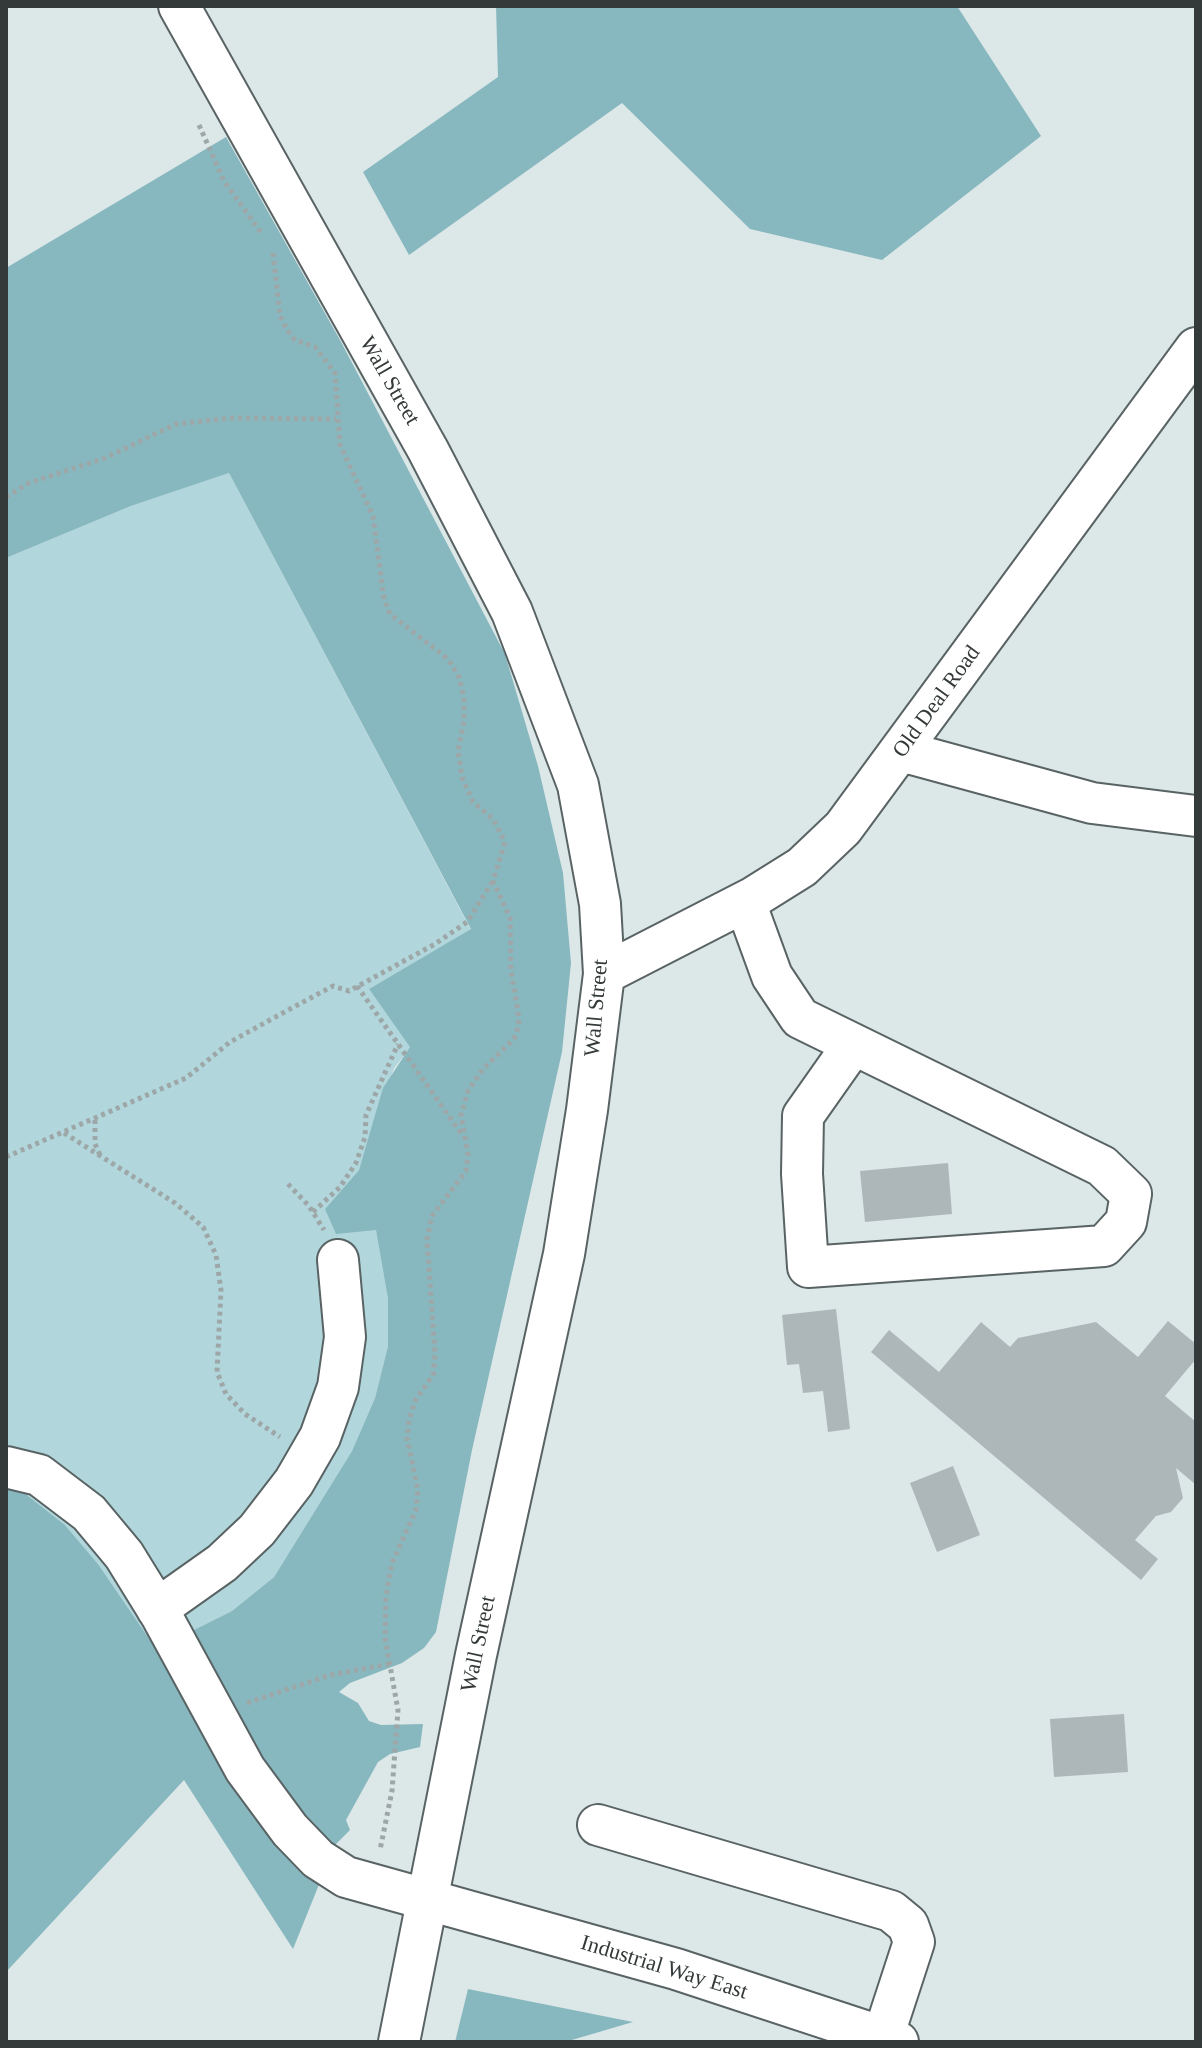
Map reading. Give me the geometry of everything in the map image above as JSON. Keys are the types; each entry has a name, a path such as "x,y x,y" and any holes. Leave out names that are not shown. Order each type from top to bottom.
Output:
{"street":[{"name":"Wall Street","path":"179,6 428,450 512,612 578,785 600,904 604,974 587,1110 564,1254 476,1655 399,2042"},
{"name":"Old Deal Road","path":"604,974 745,902 802,867 843,828 1196,348"},
{"path":"901,751 1092,803 1196,816"},
{"path":"745,902 772,976 800,1018 1102,1166 1131,1194 1126,1222 1104,1246 808,1267 802,1174 803,1116 853,1045"},
{"path":"157,1609 222,1563 257,1530 294,1482 311,1453 338,1387 343,1349 338,1260"},
{"name":"Industrial Way East","path":"6,1467 39,1475 89,1513 124,1555 245,1769 290,1830 318,1859 346,1877 676,1969 890,2040"},
{"path":"598,1825 891,1911 908,1925 914,1942 890,2040"}],"path":[{"path":"6,1157 186,1078 230,1042 333,986 349,991 459,929 482,902 493,881 505,842 502,831 493,819 473,802 462,777 458,751 464,721 464,697 459,677 448,659 390,614 384,599 373,516 340,445 335,373 315,347 295,340 287,330 279,306 274,254 224,181 199,125"},
{"path":"6,497 29,483 105,458 176,424 232,418 336,419"},
{"path":"379,1856 392,1791 398,1710 385,1638 390,1574 417,1500 407,1438 409,1419 416,1399 433,1375 435,1354 427,1239 432,1216 466,1171 468,1155 461,1115 468,1091 483,1069 514,1039 519,1025 511,971 510,918 493,881"},
{"path":"357,986 463,1136"},
{"path":"313,1212 340,1187 356,1163 370,1103 398,1044"},
{"path":"95,1120 95,1144 100,1156"},
{"path":"63,1133 175,1203 203,1227 216,1255 221,1290 217,1372 226,1394 262,1428 311,1453"},
{"path":"288,1184 313,1212 338,1260"},
{"path":"215,1715 330,1675 389,1664"}],"shaded area":[{"path":"496,6 957,6 1041,136 882,260 750,229 622,103 409,255 363,172 498,77"},
{"path":"226,137 340,340 505,654 538,766 563,873 571,963 562,1052 472,1450 436,1632 424,1648 402,1663 350,1683 339,1692 358,1703 369,1721 381,1725 423,1724 420,1747 390,1754 378,1762 346,1820 350,1830 335,1845 293,1949 184,1780 6,1972 6,1486 23,1492 65,1525 98,1564 156,1649 232,1611 274,1577 352,1451 375,1398 388,1346 388,1299 376,1230 336,1234 325,1209 359,1170 383,1088 410,1047 369,989 471,929 229,473 131,506 6,558 6,268"},
{"path":"229,473 471,930 369,989 411,1047 394,1068 359,1170 325,1209 376,1229 388,1299 388,1346 375,1398 352,1451 274,1577 232,1611 156,1650 98,1564 65,1525 23,1492 6,1486 6,558 131,506"},
{"path":"468,1989 633,2022 565,2042 455,2042"}],"building":[{"path":"948,1163 952,1214 865,1222 860,1171"},
{"path":"836,1309 850,1429 828,1432 823,1391 803,1393 799,1364 787,1365 782,1315"},
{"path":"1168,1321 1196,1344 1196,1359 1165,1396 1196,1422 1196,1485 1176,1468 1183,1498 1171,1512 1156,1516 1135,1540 1158,1559 1141,1580 871,1352 889,1330 939,1372 981,1322 1010,1347 1018,1338 1096,1322 1138,1357"},
{"path":"953,1466 980,1535 937,1552 910,1483"},
{"path":"1124,1714 1128,1772 1054,1777 1050,1719"}]}
